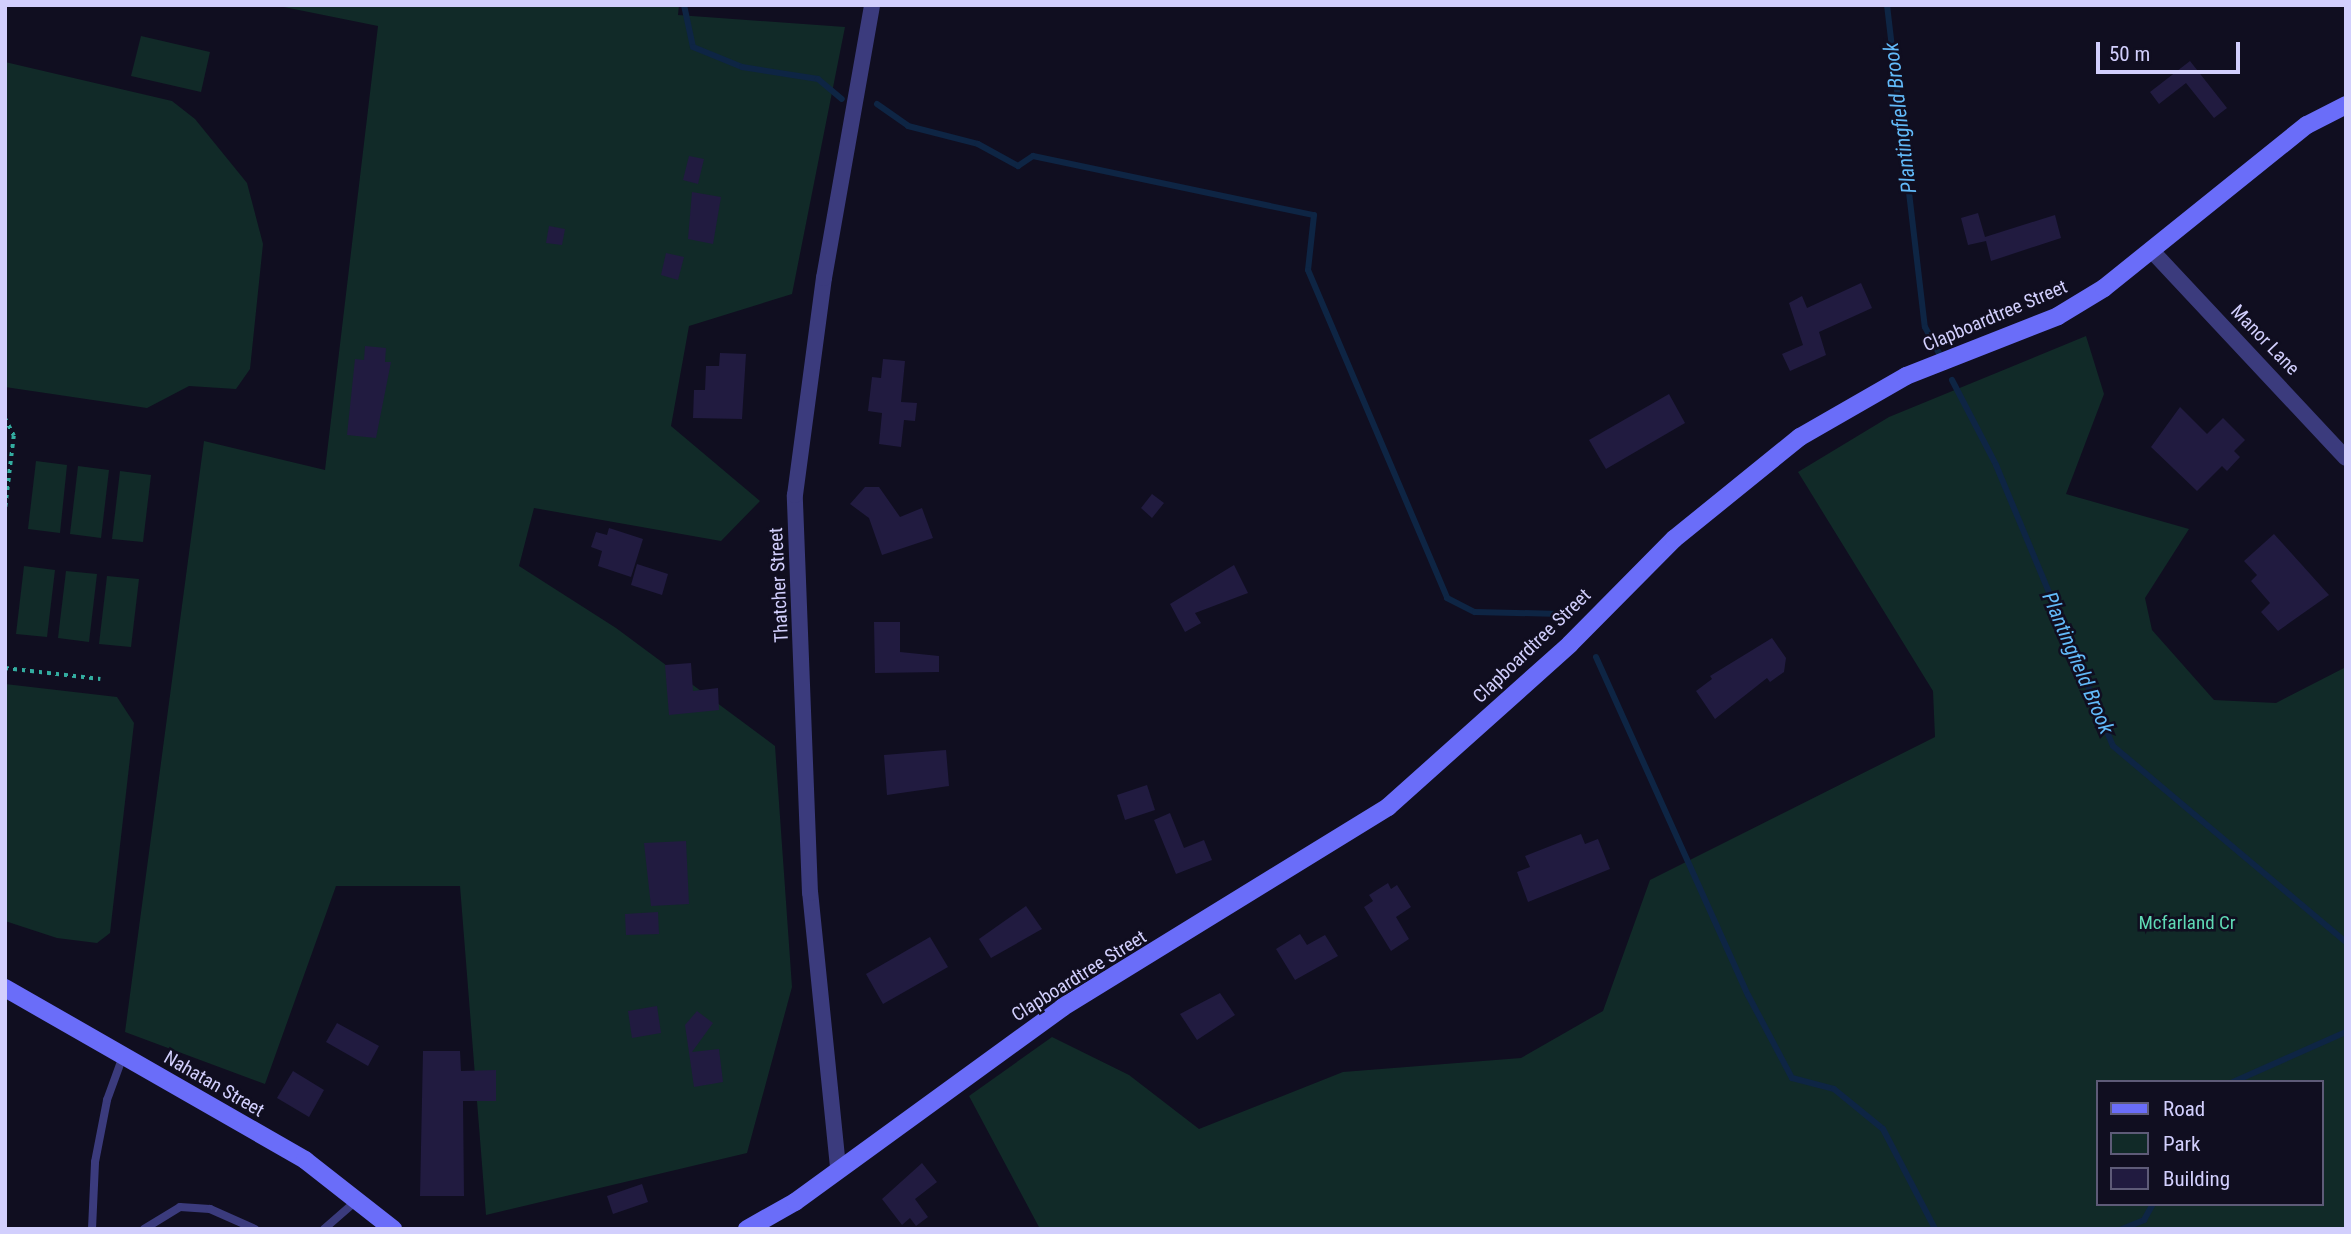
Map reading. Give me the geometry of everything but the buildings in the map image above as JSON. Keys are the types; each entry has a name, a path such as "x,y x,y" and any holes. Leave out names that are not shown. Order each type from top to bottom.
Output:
{"main road":[{"name":"Clapboardtree Street","path":"747,1229 796,1202 838,1167 1063,1007 1388,807 1570,644 1674,539 1800,437 1906,376 2058,316 2153,252 2307,125 2346,106"},
{"name":"Nahatan Street","path":"5,988 359,1198 393,1229"}],"street":[{"name":"Thatcher Street","path":"838,1167 810,892 795,495 824,278 872,5"},
{"name":"Manor Lane","path":"2153,252 2346,458"}],"lane":[{"path":"92,1229 95,1162 107,1100 123,1056"},
{"path":"324,1229 359,1198"},
{"path":"145,1229 180,1207 210,1209 255,1229"}],"path":[{"path":"5,418 14,436 5,511"},
{"path":"5,667 100,679"}],"green space":[{"path":"274,5 679,5 678,15 845,27 792,294 689,326 671,426 760,501 721,541 534,508 519,566 616,628 775,746 792,987 747,1153 486,1215 460,886 336,886 265,1084 125,1032 204,441 325,470 378,26"},
{"path":"141,36 210,52 201,92 131,76"},
{"path":"5,62 172,101 195,119 247,183 263,244 250,369 236,389 189,386 147,408 5,387"},
{"name":"Mcfarland Cr","path":"2086,336 2104,394 2066,494 2189,529 2145,598 2152,630 2214,700 2276,703 2346,667 2346,1229 1040,1229 969,1096 1052,1037 1129,1075 1199,1129 1343,1072 1521,1058 1603,1011 1650,880 1935,737 1933,691 1798,472 1889,417"},
{"path":"36,461 67,465 60,533 28,529"},
{"path":"78,466 109,470 101,538 70,534"},
{"path":"120,471 151,475 143,542 112,539"},
{"path":"24,566 55,570 47,637 16,634"},
{"path":"66,571 97,574 89,642 58,638"},
{"path":"107,576 139,579 131,647 99,644"},
{"path":"5,684 117,697 134,723 110,933 97,943 57,938 5,921"}],"waterway":[{"path":"684,5 693,47 742,67 818,79 842,99"},
{"name":"Plantingfield Brook","path":"1887,5 1925,327 1939,353"},
{"path":"877,104 908,126 978,144 1018,166 1033,156 1314,215 1308,270 1447,598 1475,612 1561,614"},
{"name":"Plantingfield Brook","path":"1952,380 1996,465 2113,746 2346,942"},
{"path":"1596,657 1748,995 1792,1078 1834,1089 1883,1129 1935,1229"},
{"path":"2238,1080 2346,1032"},
{"path":"2122,1229 2144,1220 2152,1206"}]}
